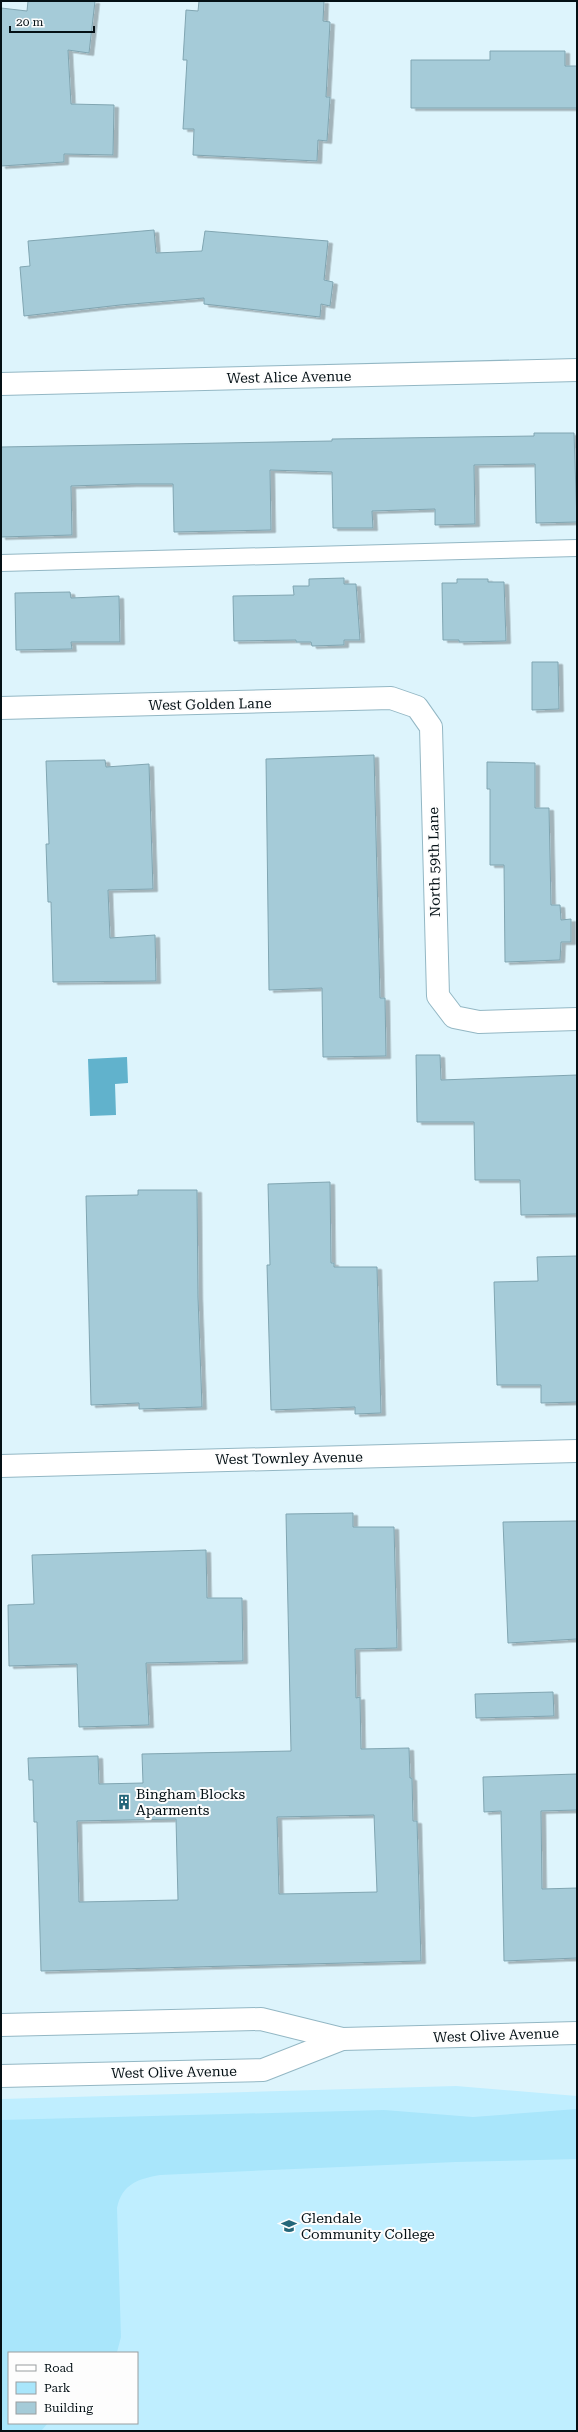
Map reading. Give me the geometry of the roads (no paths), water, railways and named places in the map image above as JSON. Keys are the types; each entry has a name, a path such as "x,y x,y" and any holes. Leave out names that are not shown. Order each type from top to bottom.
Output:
{"street":[{"name":"West Alice Avenue","path":"1,384 577,370"},
{"name":"West Golden Lane","path":"1,708 391,698 417,707"},
{"name":"North 59th Lane","path":"417,707 431,727 438,996 454,1017 479,1022 577,1019"},
{"name":"West Townley Avenue","path":"1,1466 577,1451"},
{"name":"West Olive Avenue","path":"1,2025 261,2019 342,2040 577,2032"},
{"name":"West Olive Avenue","path":"1,2076 263,2070 342,2040"}],"lane":[{"path":"1,563 577,548"}],"place":[{"name":"Bingham Blocks Aparments","path":"124,1802"},
{"name":"Glendale Community College","path":"289,2226"}]}
